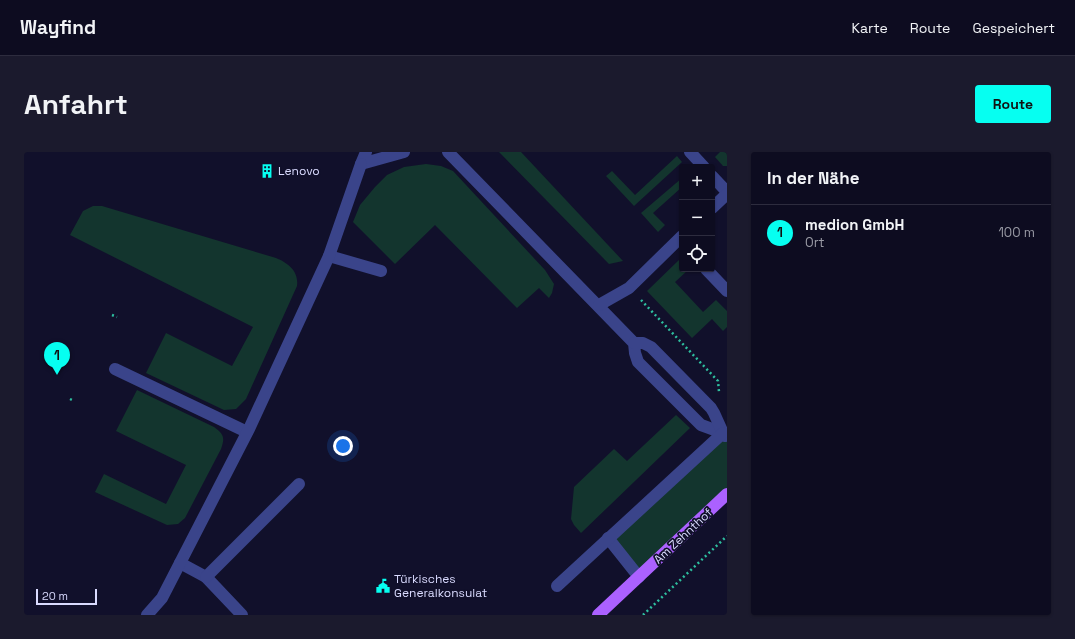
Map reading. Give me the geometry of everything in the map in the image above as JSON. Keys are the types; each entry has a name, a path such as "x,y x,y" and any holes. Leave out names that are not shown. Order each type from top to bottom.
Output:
{"main road":[{"name":"Am Zehnthof","path":"598,615 727,494"}],"lane":[{"path":"147,615 162,598 247,432 329,256 366,152"},
{"path":"361,164 404,152"},
{"path":"448,152 599,305 634,343 638,362 701,425 725,436"},
{"path":"690,152 701,164"},
{"path":"715,179 727,193 715,205"},
{"path":"599,305 629,288 679,242"},
{"path":"329,256 381,271"},
{"path":"709,272 727,292"},
{"path":"634,343 648,345 651,347 711,408 725,436"},
{"path":"114,369 247,432"},
{"path":"557,586 608,538 725,436"},
{"path":"206,577 299,484"},
{"path":"608,538 639,577"},
{"path":"180,563 206,577 242,615"}],"path":[{"path":"629,288 718,380 719,394"},
{"path":"112,315 117,317"},
{"path":"70,399 74,401"},
{"path":"643,615 727,536"}],"green space":[{"path":"499,152 521,152 623,261 609,264"},
{"path":"720,152 727,152 727,166 723,166 715,157"},
{"path":"677,156 682,162 634,206 606,176 612,171 635,195"},
{"path":"426,164 441,166 453,171 545,270 554,284 549,298 539,288 517,308 435,225 395,264 353,222 360,205 387,175 404,167"},
{"path":"679,181 679,190 653,213 665,225 658,232 641,213"},
{"path":"93,206 102,206 276,258 285,262 292,268 296,276 297,286 246,399 236,409 224,410 146,373 166,333 232,366 253,327 70,235 83,211"},
{"path":"679,260 679,272 686,272 675,282 703,312 716,300 727,311 727,327 723,331 712,319 692,338 647,291"},
{"path":"137,390 214,427 223,436 221,449 185,518 178,524 167,525 95,492 104,474 166,504 186,465 116,431"},
{"path":"676,415 690,428 581,533 571,519 574,487 614,449 627,461"},
{"path":"723,437 727,440 727,489 639,570 613,540"}],"place":[{"name":"Lenovo","path":"267,171"},
{"name":"medion GmbH","path":"57,375"},
{"name":"Türkisches Generalkonsulat","path":"383,586"}]}
